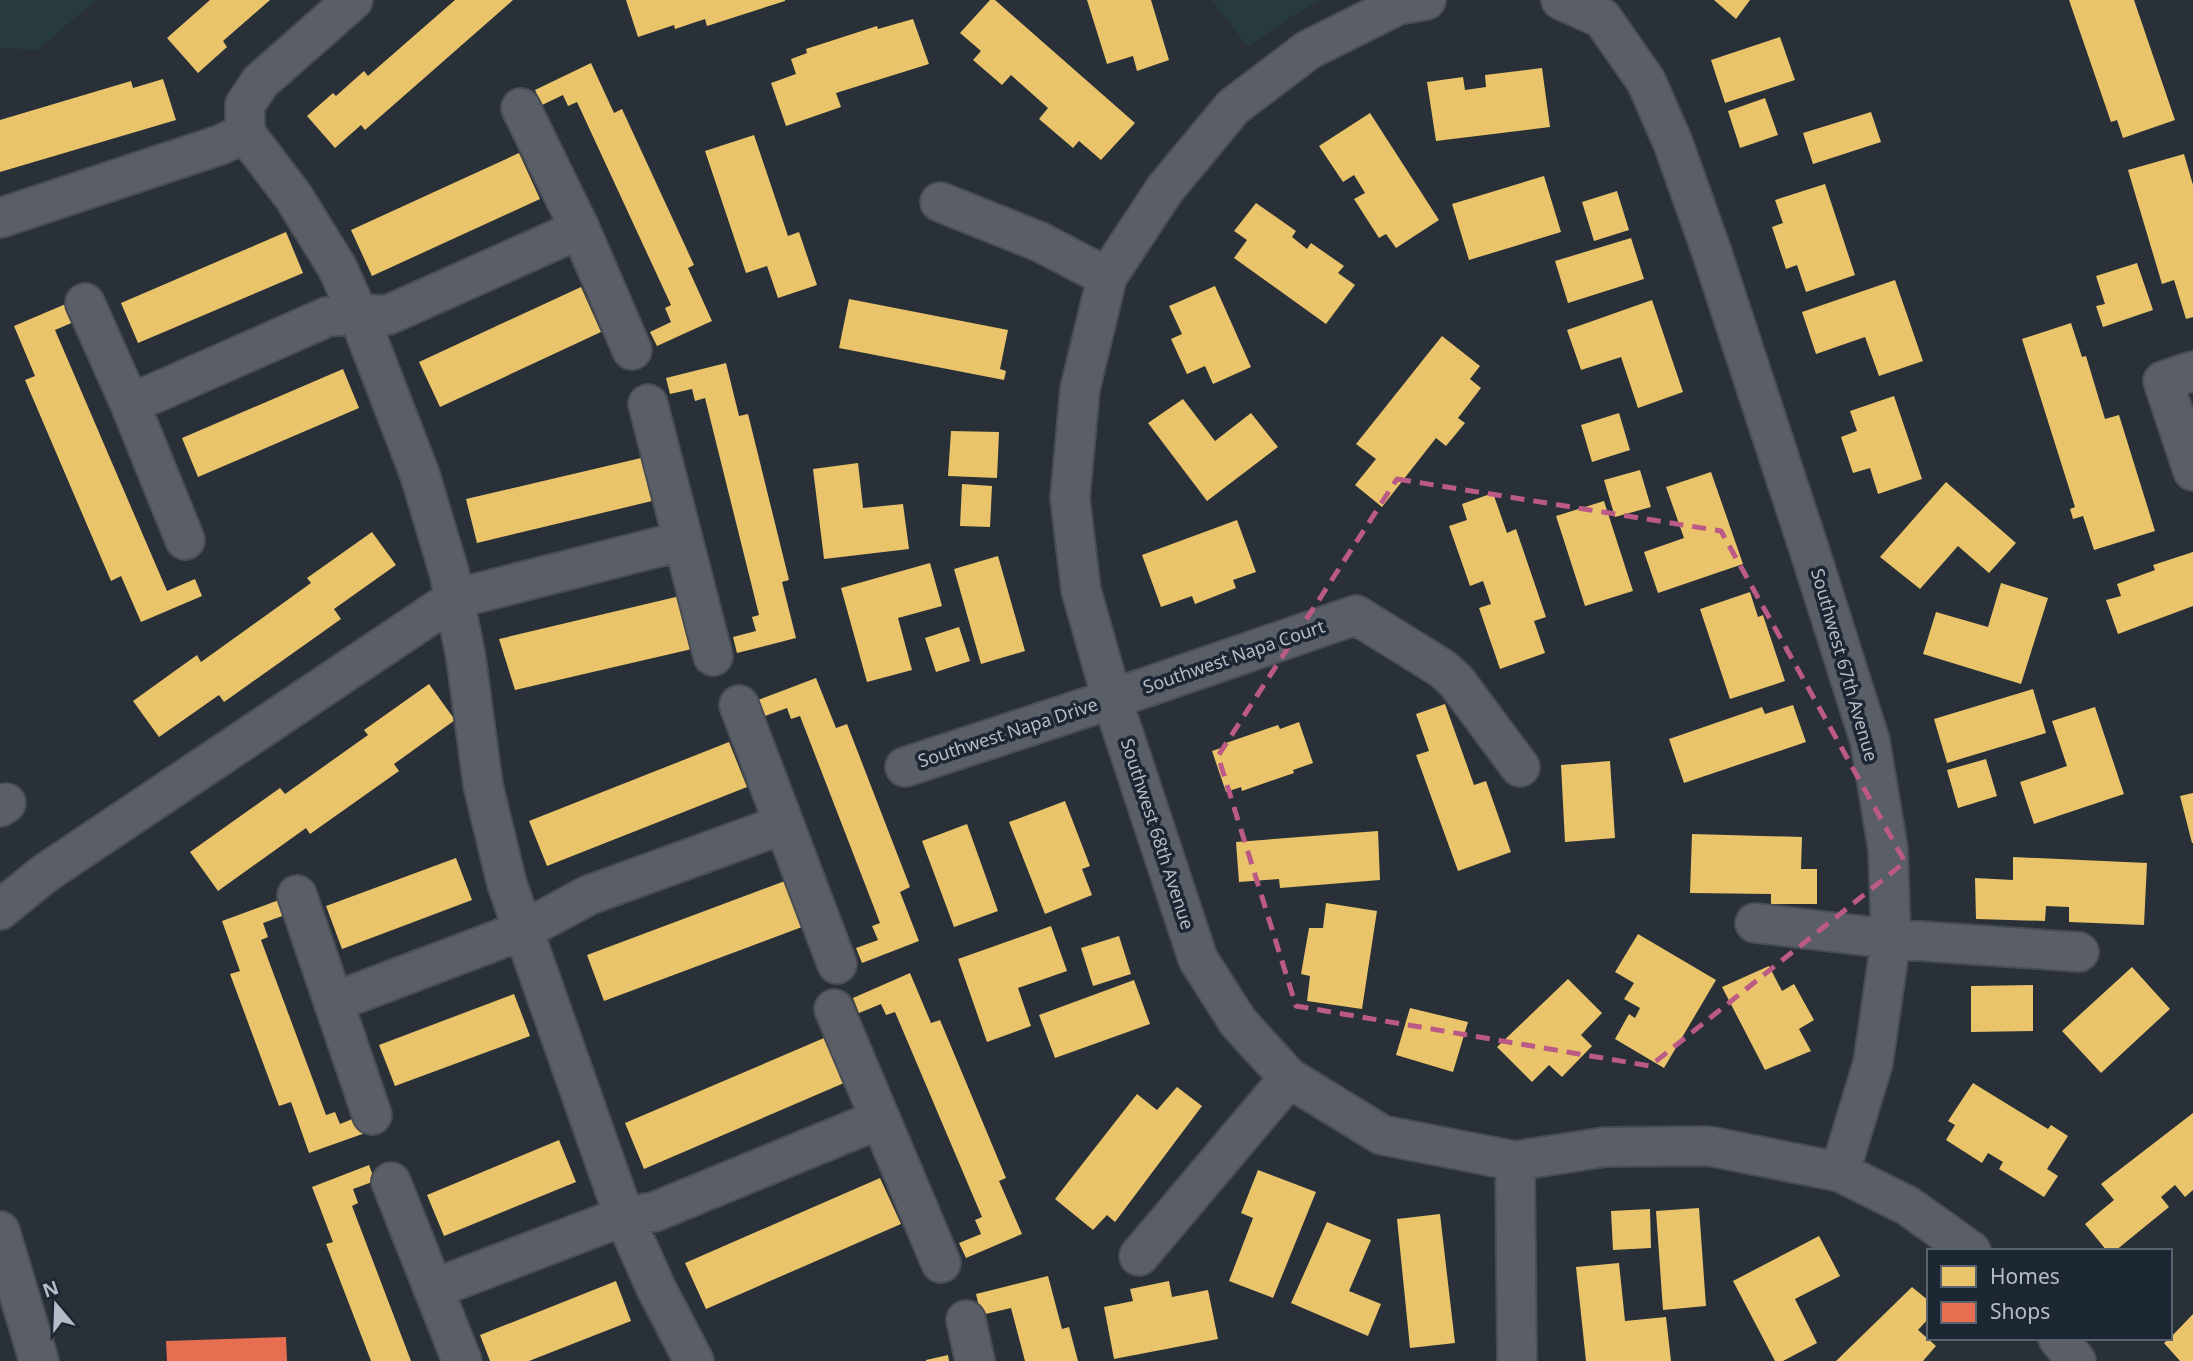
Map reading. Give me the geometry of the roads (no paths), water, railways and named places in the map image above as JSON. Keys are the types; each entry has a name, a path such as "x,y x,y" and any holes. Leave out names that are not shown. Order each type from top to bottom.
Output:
{"street":[{"path":"354,0 260,82 245,106 245,133 293,196 337,267 420,475 449,572 466,658 483,785 508,884 624,1216 656,1288 694,1361"},
{"name":"Southwest 68th Avenue","path":"1426,0 1398,5 1308,50 1233,107 1165,189 1107,277 1080,388 1070,498 1081,590 1112,699 1198,960 1238,1022 1289,1078 1382,1135 1515,1161 1605,1147 1708,1146 1840,1171 1908,1206 1968,1249"},
{"path":"1561,0 1609,9"},
{"name":"Southwest 67th Avenue","path":"1609,9 1646,81 1673,143 1711,250 1870,741 1888,849 1891,939 1873,1063 1840,1171"},
{"path":"521,108 580,229 632,350"},
{"path":"0,218 220,145 245,133"},
{"path":"940,202 1040,242 1107,277"},
{"path":"130,404 327,317 388,315 580,229"},
{"path":"85,303 130,404 185,540"},
{"path":"2193,371 2163,382 2193,471"},
{"path":"648,404 713,656"},
{"path":"0,910 44,874 454,600 682,541"},
{"name":"Southwest Napa Court","path":"1112,699 1356,615 1443,669 1520,767"},
{"name":"Southwest Napa Drive","path":"905,767 1112,699"},
{"path":"739,705 837,964"},
{"path":"334,1002 524,930 589,895 784,824"},
{"path":"297,895 372,1115"},
{"path":"1755,923 1891,939 2080,952"},
{"path":"834,1009 941,1263"},
{"path":"1139,1256 1289,1078"},
{"path":"433,1289 624,1216 654,1212 880,1119"},
{"path":"1515,1161 1517,1361"},
{"path":"391,1182 462,1361"},
{"path":"0,1231 39,1361"},
{"path":"966,1320 975,1361"}]}
